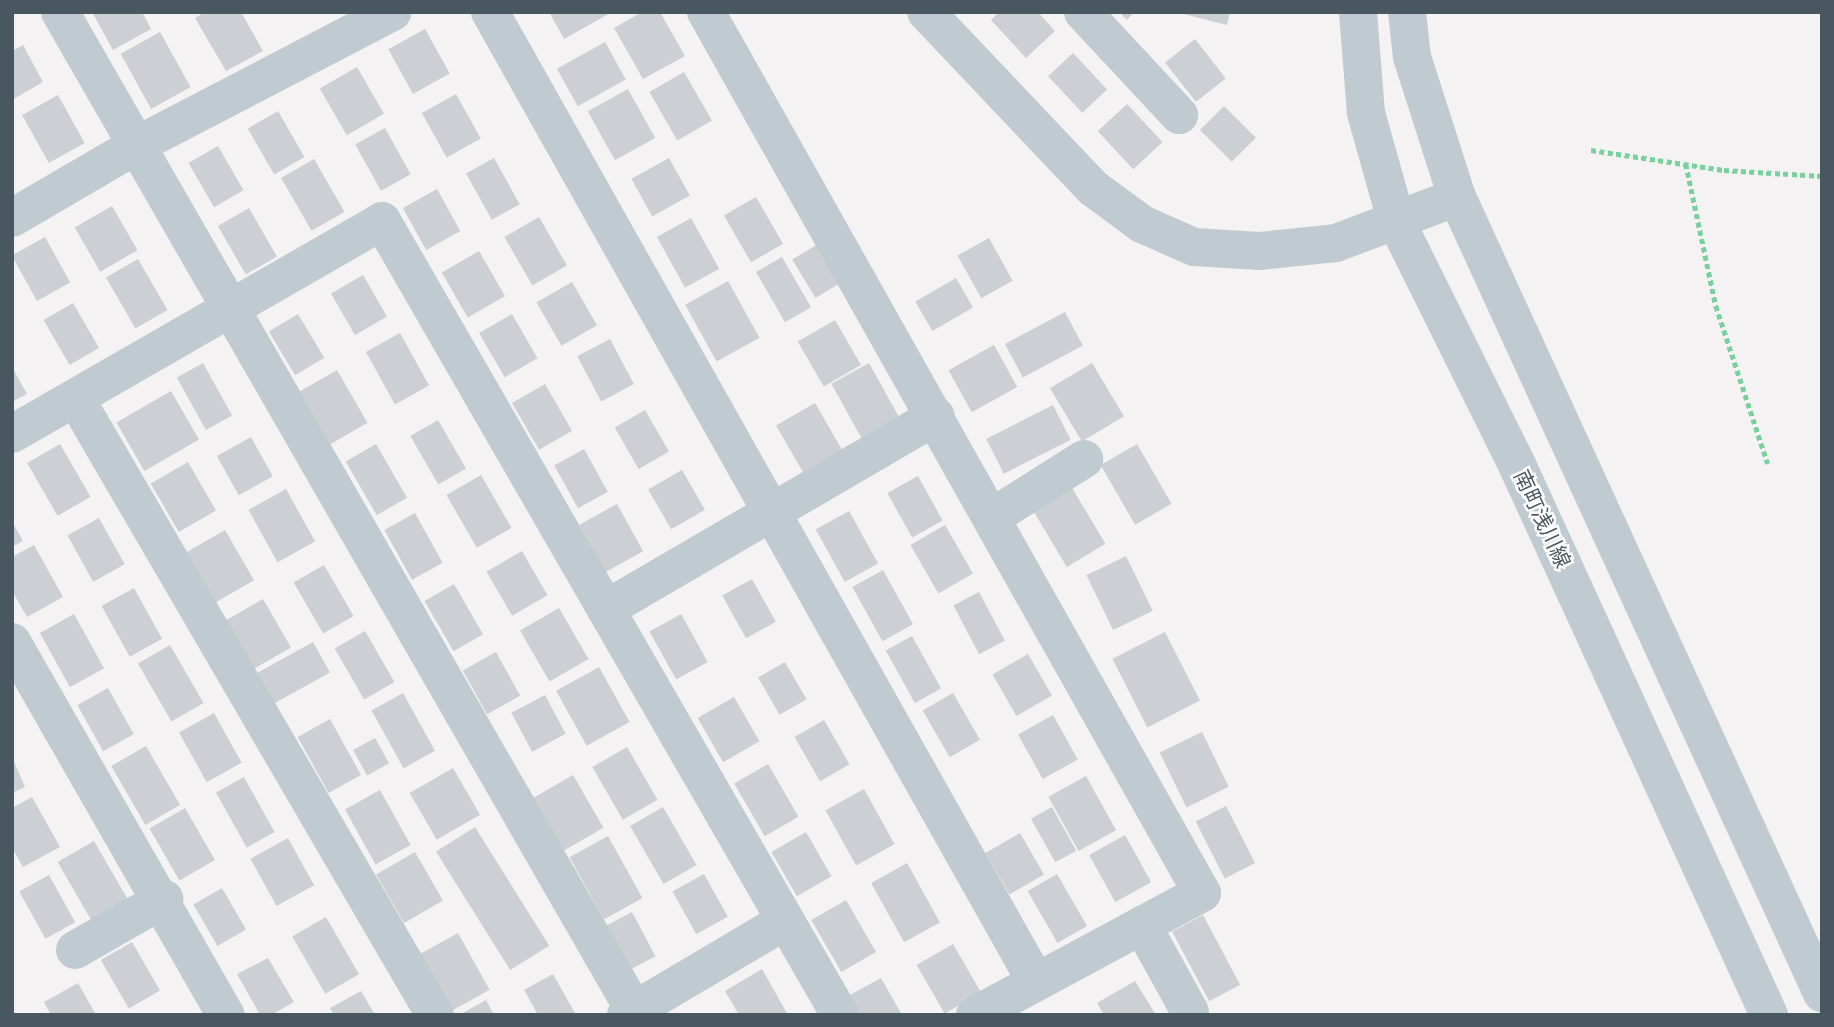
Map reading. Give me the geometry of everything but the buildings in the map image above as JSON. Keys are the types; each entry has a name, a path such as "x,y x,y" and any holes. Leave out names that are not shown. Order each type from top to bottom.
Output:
{"street":[{"path":"60,12 630,1013 785,921"},
{"path":"12,218 137,145 392,12"},
{"path":"490,12 768,513 1035,980"},
{"path":"706,12 936,416 1202,893 1035,980 975,1015"},
{"path":"1083,12 1179,115"},
{"name":"南町浅川線","path":"1358,12 1366,113 1397,223 1518,467 1769,1015"},
{"path":"1407,12 1412,57 1457,197 1822,993"},
{"path":"941,18 1093,188 1142,225 1194,247 1260,251 1336,243 1397,223 1457,197"},
{"path":"12,434 382,221 840,1015"},
{"path":"76,399 435,1015"},
{"path":"606,609 936,416"},
{"path":"992,517 1084,459"},
{"path":"12,642 164,899 226,1015"},
{"path":"75,950 164,899"},
{"path":"1142,925 1190,1012"}],"path":[{"path":"1591,150 1686,164 1822,176"},
{"path":"1686,164 1716,306 1768,464"}]}
